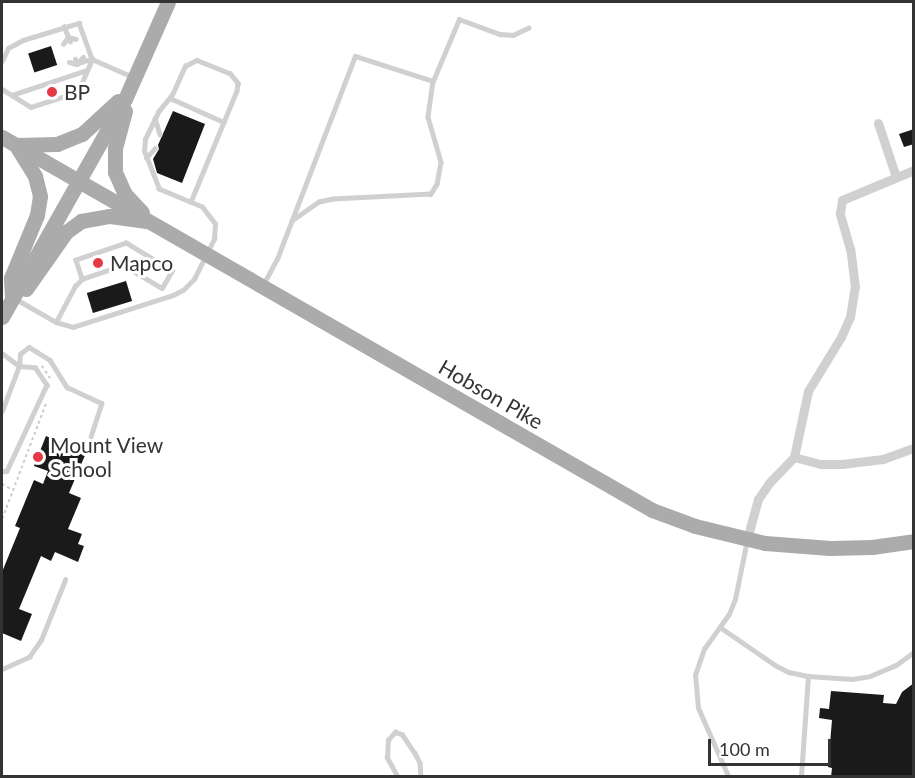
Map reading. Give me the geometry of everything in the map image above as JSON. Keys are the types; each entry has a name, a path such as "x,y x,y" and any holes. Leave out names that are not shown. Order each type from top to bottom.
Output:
{"main road":[{"path":"2,317 133,84 168,2"},
{"path":"16,145 57,144 82,134 133,84"},
{"path":"133,84 115,148 115,172 125,194 153,222"},
{"name":"Hobson Pike","path":"2,137 652,510 695,526 747,539 830,548 914,541"},
{"path":"12,297 11,278 37,215 40,196 35,176 16,145"},
{"path":"12,297 26,289 66,232 81,221 110,216 153,222"}],"street":[{"path":"878,123 896,177"},
{"path":"747,539 758,499 794,457 808,391 842,337 853,303 854,269 840,205 847,196 914,170"},
{"path":"794,457 821,464 842,464 884,459 914,448"}],"lane":[{"path":"292,221 319,202 333,199 411,197 431,194 437,184 441,162 428,117 433,81 459,19 500,34 513,35 528,28"},
{"path":"2,61 8,48 23,40 79,23 92,59 78,92 73,91 31,107 2,89"},
{"path":"64,27 69,40"},
{"path":"63,44 76,39"},
{"path":"262,287 292,221 355,56 433,81"},
{"path":"76,61 83,57"},
{"path":"69,62 92,59 133,84"},
{"path":"12,297 65,326 79,326 173,295 189,285 214,239 215,224 202,207 159,189 146,158 145,139 155,118 170,98 190,62 196,60 230,74 238,83 237,91 191,202"},
{"path":"12,95 31,92 87,70"},
{"path":"170,98 224,122"},
{"path":"155,118 160,134"},
{"path":"146,158 155,148"},
{"path":"86,276 76,260 110,251 126,243 140,255 165,270 172,271 162,288"},
{"path":"56,322 75,286 86,276 123,262 151,278 173,295"},
{"path":"2,411 19,366 20,354 29,347 40,351 50,360 67,387 102,403 91,436"},
{"path":"2,353 19,366 35,367 47,385 7,471 2,472"},
{"path":"728,777 698,708 694,687 697,663 735,599 747,539"},
{"path":"2,669 29,657 41,640 65,580"},
{"path":"720,627 775,665 789,672 808,676 852,679 870,676 896,665 914,652"},
{"path":"801,777 808,676"},
{"path":"397,777 387,758 388,740 395,732 402,734 415,753 420,763 421,777"}],"path":[{"path":"2,484 12,489"}],"building":[{"path":"51,46 57,65 34,72 28,53"},
{"path":"173,111 205,124 182,183 157,173 153,159"},
{"path":"914,129 914,144 904,147 899,134"},
{"path":"126,281 132,301 93,313 87,293"},
{"path":"46,436 86,453 69,493 81,498 68,529 82,534 78,544 84,546 78,562 55,552 51,561 41,556 19,609 32,614 21,641 2,633 2,572 20,528 15,526 34,480 43,484 48,471 34,466"},
{"path":"914,683 914,777 831,777 832,768 828,767 832,720 819,718 820,708 829,709 831,691 884,695 883,703 896,704 902,692"}],"place":[{"name":"BP","path":"52,92"},
{"name":"Mapco","path":"98,263"},
{"name":"Mount View School","path":"38,457"}]}
